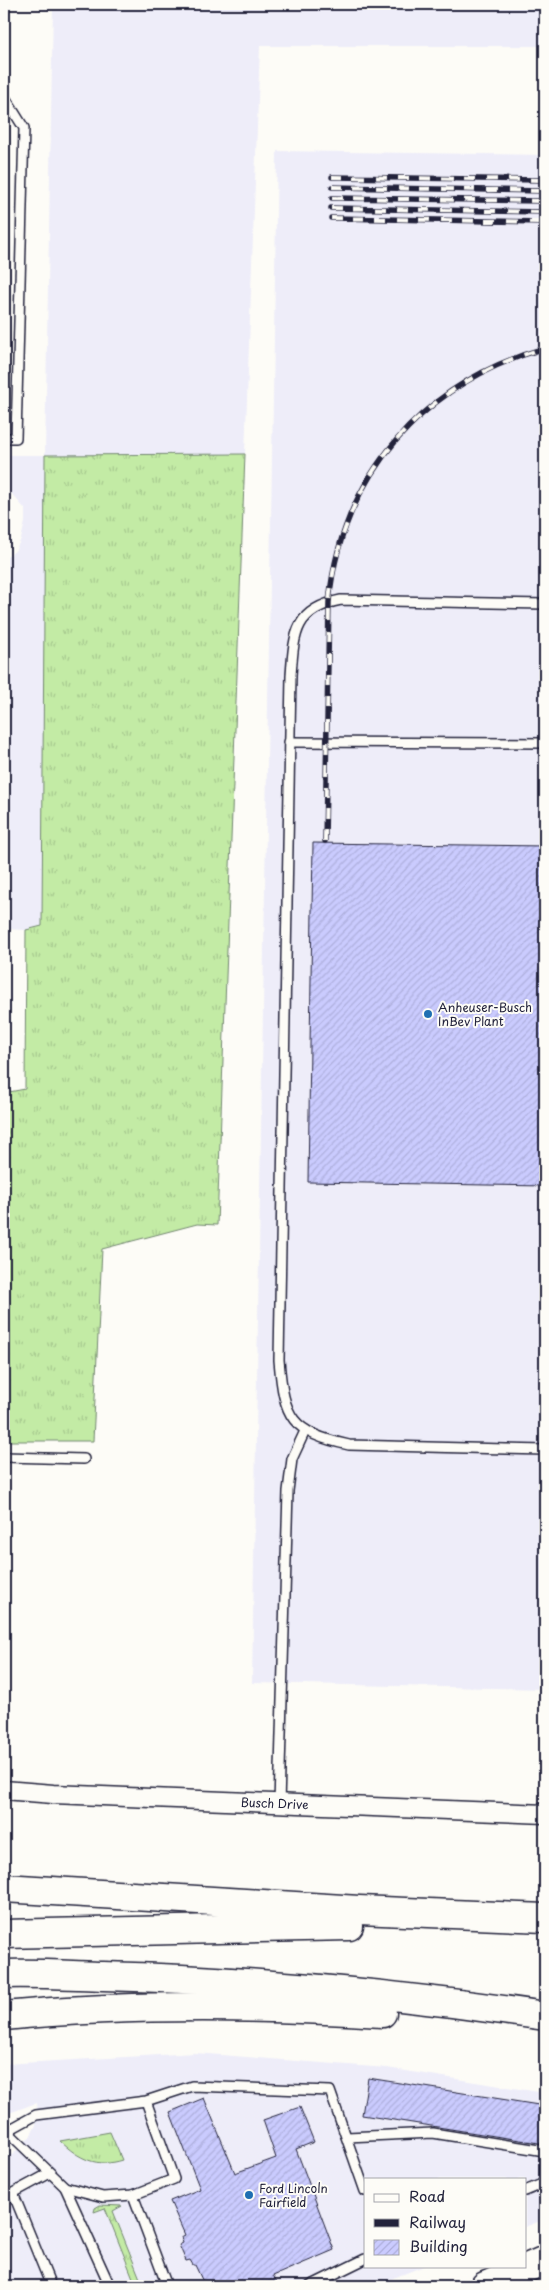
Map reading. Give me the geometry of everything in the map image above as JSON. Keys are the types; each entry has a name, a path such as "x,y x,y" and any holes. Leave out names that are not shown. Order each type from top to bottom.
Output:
{"highway":[{"path":"4,1888 359,1910 545,1918"},
{"path":"4,1934 545,1922"},
{"path":"4,1974 157,1977 272,1984 408,1998 545,2016"},
{"path":"4,2016 61,2011 240,2006 289,2007 545,2023"},
{"path":"485,2286 545,2260"}],"street":[{"name":"Busch Drive","path":"4,1790 53,1794 545,1814"}],"lane":[{"path":"4,96 24,128 16,438 4,438"},
{"path":"545,604 341,600 313,609 302,619 295,636 290,675 278,1360 283,1395 298,1426 323,1440 349,1445 545,1450"},
{"path":"289,742 545,743"},
{"path":"279,1804 288,1491 292,1459 305,1431"},
{"path":"4,1457 84,1459"},
{"path":"110,2286 65,2187 5,2132 36,2115 146,2102 192,2086 330,2091 364,2188"},
{"path":"65,2187 103,2196 133,2195 174,2179 146,2102"},
{"path":"347,2137 433,2133 545,2151"},
{"path":"50,2173 13,2193 51,2286"},
{"path":"526,2191 542,2184 545,2180"},
{"path":"133,2195 167,2286"},
{"path":"310,2286 364,2259"}],"shaded area":[{"path":"53,4 545,4 545,46 260,46 245,454 45,456 42,926 26,930 4,929 4,559 15,551 21,539 25,522 25,509 4,485 4,455 45,455"},
{"path":"277,151 545,155 545,1689 252,1683"},
{"path":"195,2053 387,2068 545,2093 545,2219 526,2227 526,2178 364,2178 364,2268 419,2268 373,2286 4,2286 4,2159 12,2155 30,2137 36,2125 37,2111 36,2103 4,2115 4,2064"}],"green space":[{"path":"245,454 217,1225 197,1224 102,1249 93,1441 4,1441 4,1093 25,1089 26,930 42,926 45,455"},
{"path":"110,2132 122,2160 104,2163 89,2160 74,2153 60,2141"},
{"path":"100,2205 122,2206 113,2211 143,2286 126,2286 135,2283 105,2208 94,2212 95,2208"}],"building":[{"name":"Anheuser-Busch InBev Plant","path":"313,843 545,846 545,1186 308,1182"},
{"path":"368,2078 545,2106 545,2144 362,2115"},
{"name":"Ford Lincoln Fairfield","path":"204,2098 235,2173 276,2158 263,2120 300,2107 314,2142 296,2149 334,2250 273,2276 277,2286 205,2286 195,2265 190,2260 186,2261 179,2245 183,2243 181,2237 185,2235 170,2201 200,2189 170,2112"}],"railway":[{"path":"332,177 545,180"},
{"path":"332,187 545,191"},
{"path":"332,198 545,201"},
{"path":"331,208 545,212"},
{"path":"331,218 545,222"},
{"path":"325,841 329,602 337,556 351,514 371,475 396,441 427,410 462,384 501,364 545,348"}],"place":[{"name":"Anheuser-Busch InBev Plant","path":"428,1014"},
{"name":"Ford Lincoln Fairfield","path":"249,2195"}]}
